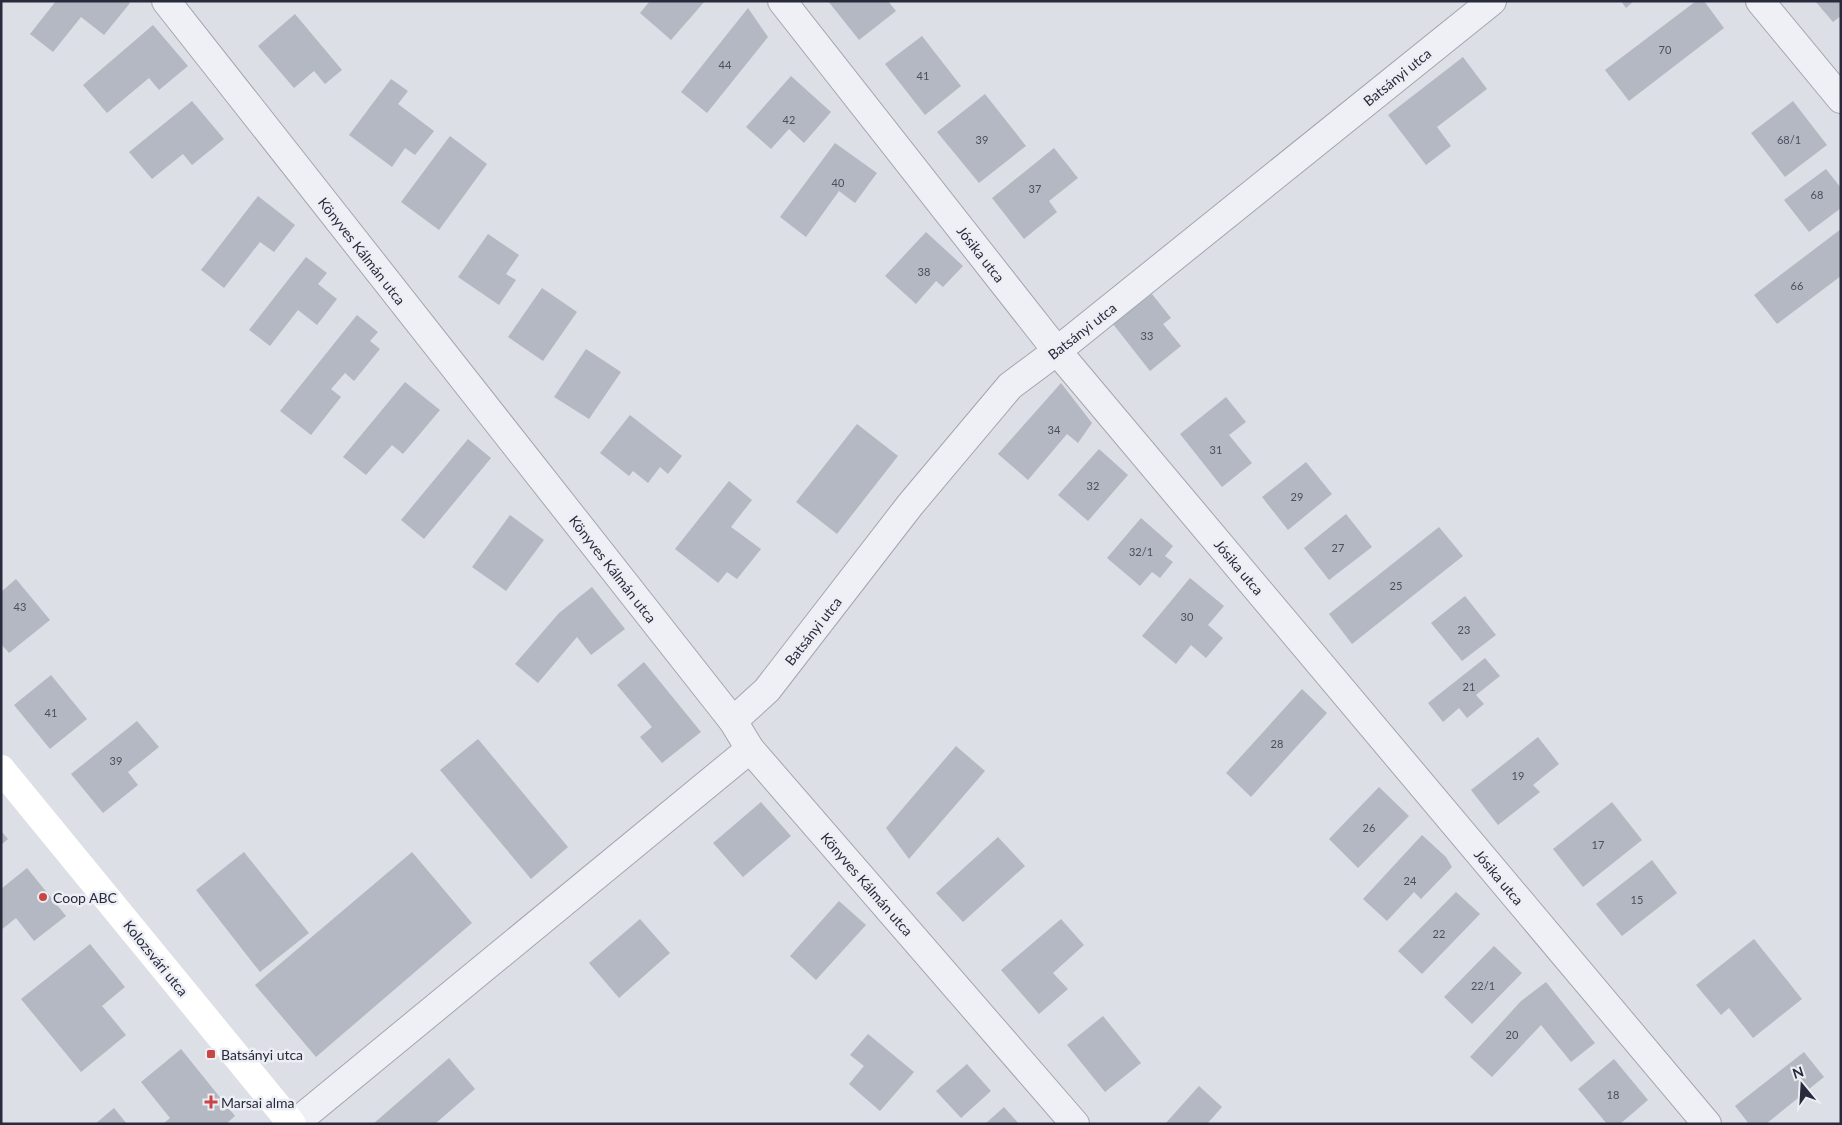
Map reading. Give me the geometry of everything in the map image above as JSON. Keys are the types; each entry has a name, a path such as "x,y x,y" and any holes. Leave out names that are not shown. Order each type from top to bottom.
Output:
{"street":[{"name":"Könyves Kálmán utca","path":"166,1 733,721 750,749 1075,1124"},
{"name":"Jósika utca","path":"782,1 1057,351 1707,1124"},
{"name":"Batsányi utca","path":"733,721 767,690 910,505 1010,386 1057,351 1492,1"},
{"path":"1760,1 1841,99"},
{"path":"293,1124 750,749"},
{"name":"Kolozsvári utca","path":"1,770 293,1124"}],"building":[{"path":"56,1 127,1 130,3 104,35 81,17 53,52 30,34"},
{"path":"650,1 705,1 671,40 640,13"},
{"path":"828,1 888,1 896,11 859,40"},
{"path":"1621,1 1634,1 1626,8"},
{"path":"1696,1 1704,1 1724,28 1629,101 1605,70"},
{"path":"1815,1 1841,1 1841,16 1833,22"},
{"path":"748,8 768,37 707,113 681,92"},
{"path":"295,14 342,70 325,84 314,71 294,88 258,46"},
{"path":"153,25 188,66 159,90 149,78 107,113 83,85"},
{"path":"922,36 961,86 925,115 885,64"},
{"path":"1463,57 1487,89 1437,127 1451,146 1426,165 1388,115"},
{"path":"791,76 831,112 804,143 789,129 771,149 746,127"},
{"path":"391,79 408,91 398,104 434,131 415,155 405,148 392,167 349,135"},
{"path":"985,94 1026,146 979,183 937,132"},
{"path":"192,101 224,139 192,165 183,154 152,179 129,152"},
{"path":"1793,101 1827,145 1785,177 1751,133"},
{"path":"450,136 487,164 439,230 401,202"},
{"path":"835,143 877,173 855,203 839,191 806,237 780,217"},
{"path":"1054,148 1078,178 1049,201 1057,212 1024,239 992,198"},
{"path":"1826,169 1841,188 1841,208 1809,232 1784,200"},
{"path":"258,196 295,225 274,252 260,242 224,288 201,270"},
{"path":"1841,229 1841,276 1777,324 1754,295"},
{"path":"926,232 963,266 943,287 936,281 916,304 885,276"},
{"path":"488,234 519,255 506,274 516,280 499,305 458,277"},
{"path":"306,257 327,273 318,284 337,299 317,325 298,310 270,346 249,330"},
{"path":"542,288 577,312 543,361 508,337"},
{"path":"1152,294 1171,318 1163,324 1181,346 1150,371 1113,324"},
{"path":"357,315 378,332 370,341 380,349 354,381 345,373 331,389 341,397 311,435 280,411"},
{"path":"586,349 621,372 589,419 554,397"},
{"path":"405,382 440,410 403,454 392,445 366,475 343,457"},
{"path":"1061,383 1092,423 1078,443 1067,434 1028,480 998,454"},
{"path":"1226,397 1246,422 1229,435 1252,463 1222,487 1180,434"},
{"path":"630,415 682,456 668,474 660,467 648,483 633,471 629,476 600,453"},
{"path":"857,424 898,456 837,534 796,502"},
{"path":"468,439 491,458 424,539 401,520"},
{"path":"1099,449 1128,475 1088,521 1058,495"},
{"path":"1306,462 1332,494 1288,530 1262,497"},
{"path":"729,481 752,500 731,527 761,549 737,579 727,572 718,583 675,549"},
{"path":"1346,514 1372,547 1329,580 1304,548"},
{"path":"510,515 544,540 506,591 472,567"},
{"path":"1141,518 1173,546 1165,556 1173,562 1160,578 1152,572 1140,586 1107,558"},
{"path":"1439,527 1463,556 1352,644 1329,614"},
{"path":"1190,578 1224,606 1208,625 1223,638 1206,658 1191,645 1176,664 1142,636"},
{"path":"16,579 50,620 9,653 1,644 1,592"},
{"path":"592,587 625,629 591,655 577,637 538,683 515,664 559,613"},
{"path":"1465,596 1496,635 1462,661 1431,623"},
{"path":"1485,658 1500,676 1476,695 1484,704 1467,718 1459,708 1443,722 1428,703"},
{"path":"644,662 701,732 662,763 640,737 652,727 617,685"},
{"path":"51,675 87,719 50,749 14,705"},
{"path":"1302,689 1327,713 1251,797 1226,773"},
{"path":"137,721 159,747 128,772 138,785 103,813 71,774"},
{"path":"1538,737 1559,764 1533,785 1540,792 1498,825 1471,790"},
{"path":"478,739 568,847 531,879 440,770"},
{"path":"956,746 985,771 909,859 886,828"},
{"path":"1379,787 1409,816 1358,868 1329,839"},
{"path":"761,802 791,836 743,877 713,843"},
{"path":"1612,802 1642,840 1583,887 1553,849"},
{"path":"1,831 8,839 1,845"},
{"path":"1422,835 1446,857 1452,867 1421,899 1414,892 1387,921 1363,899"},
{"path":"998,837 1025,866 963,922 936,893"},
{"path":"244,852 309,933 260,972 196,890"},
{"path":"412,852 472,923 316,1057 255,985"},
{"path":"1652,860 1677,893 1622,936 1596,904"},
{"path":"27,868 66,916 34,941 16,918 1,930 1,889"},
{"path":"1456,892 1480,914 1422,974 1398,951"},
{"path":"839,901 866,925 816,980 790,956"},
{"path":"640,919 670,953 619,998 589,963"},
{"path":"1061,919 1084,945 1053,973 1068,989 1039,1014 1001,970"},
{"path":"1754,939 1802,999 1753,1038 1729,1008 1721,1015 1696,985"},
{"path":"90,944 125,987 102,1006 126,1035 81,1072 21,999"},
{"path":"1494,946 1522,973 1472,1024 1444,997"},
{"path":"1546,982 1595,1043 1571,1062 1541,1025 1492,1077 1470,1057 1521,1001"},
{"path":"1103,1016 1141,1063 1105,1092 1067,1045"},
{"path":"868,1034 914,1072 880,1111 849,1084 864,1066 850,1055"},
{"path":"181,1049 235,1116 226,1124 163,1124 170,1118 141,1082"},
{"path":"1804,1052 1824,1077 1766,1124 1749,1124 1735,1106"},
{"path":"449,1058 475,1089 435,1124 373,1124"},
{"path":"1614,1059 1648,1100 1620,1124 1607,1124 1578,1089"},
{"path":"967,1064 991,1091 961,1118 936,1091"},
{"path":"1199,1086 1222,1107 1207,1124 1165,1124"},
{"path":"1004,1107 1019,1124 985,1124"},
{"path":"114,1108 127,1124 95,1124"}],"place":[{"name":"Coop ABC","path":"43,897"},
{"name":"Batsányi utca","path":"211,1054"},
{"name":"Marsai alma","path":"211,1102"}]}
